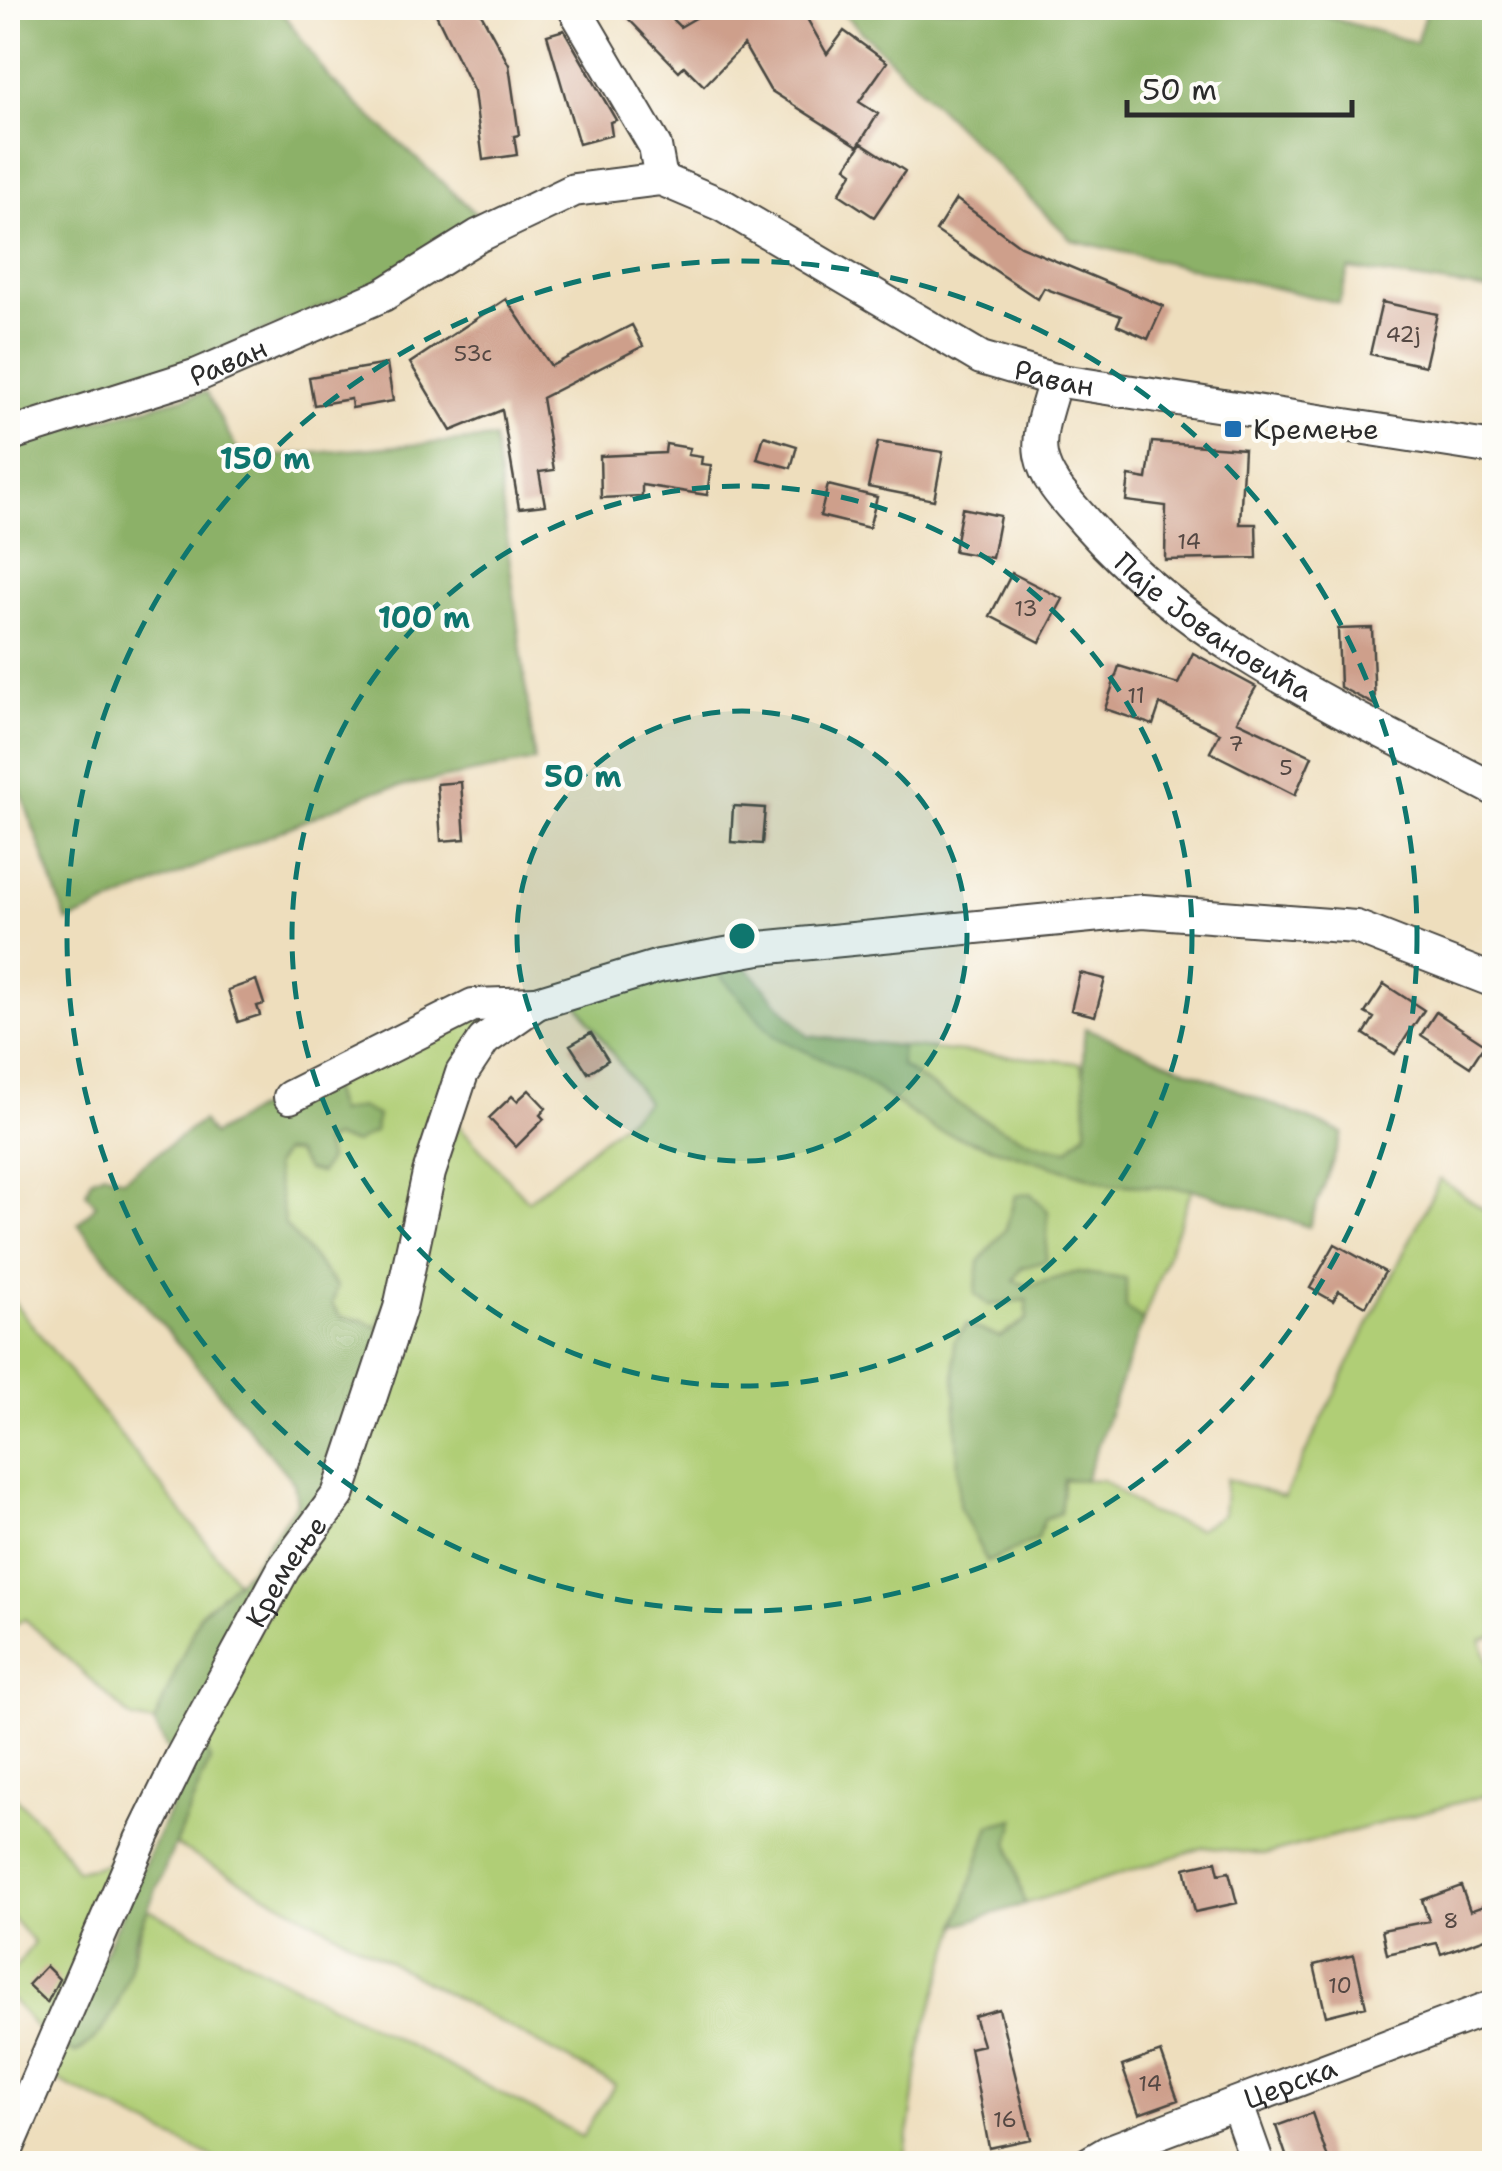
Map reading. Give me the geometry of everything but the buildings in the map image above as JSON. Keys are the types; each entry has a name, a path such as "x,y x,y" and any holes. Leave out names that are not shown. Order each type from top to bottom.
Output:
{"street":[{"path":"574,8 655,146 661,179"},
{"name":"Раван","path":"8,435 198,375 299,332 383,295 478,236 574,190 661,179 722,204 981,358 1055,380 1494,448"},
{"name":"Паје Јовановића","path":"1055,380 1043,421 1041,454 1049,474 1106,545 1166,603 1229,649 1494,789"},
{"name":"Кремење","path":"290,1097 474,1005 537,1002 658,966 759,948 1143,912 1356,928 1494,981"},
{"name":"Кремење","path":"8,2147 141,1840 182,1756 284,1568 338,1495 400,1308 429,1173 462,1073 484,1040 537,1002"},
{"name":"Церска","path":"1088,2164 1110,2150 1238,2106 1494,2006"},
{"path":"1238,2106 1258,2164"}],"green space":[{"path":"8,8 279,8 329,78 481,218 363,289 195,361 8,421"},
{"path":"838,8 1298,8 1416,43 1427,8 1494,8 1494,291 1349,269 1339,303 1072,240"},
{"path":"206,392 242,459 494,438 535,761 372,792 67,922 8,756 8,449 30,438"},
{"path":"739,959 808,1036 901,1046 901,1066 1001,1129 1045,1145 1068,1150 1086,1132 1085,1028 1343,1133 1309,1227 1192,1189 1111,1184 936,1130 856,1075 774,1036 711,965"},
{"path":"711,964 774,1036 856,1075 936,1130 1111,1184 1192,1189 1143,1321 1078,1272 1028,1286 1014,1281 1021,1268 1015,1196 1006,1229 979,1262 989,1305 1027,1300 1027,1319 1000,1337 967,1325 1044,1518 1060,1513 1064,1479 1103,1480 1147,1512 1198,1529 1223,1514 1226,1479 1284,1497 1440,1179 1494,1217 1494,1636 1481,1640 1494,1683 1494,1793 1263,1855 1205,1847 1025,1904 1009,1844 990,1825 923,2035 904,2163 224,2163 49,2076 61,2046 75,2053 104,2027 123,1989 148,1909 582,2136 615,2085 175,1845 210,1760 198,1748 288,1571 453,1119 528,1201 647,1102 574,999"},
{"path":"478,1010 491,1029 386,1332 362,1320 341,1317 332,1305 337,1286 285,1225 274,1166 283,1152 295,1153 307,1170 324,1143 332,1138 338,1112 330,1084"},
{"path":"901,1046 1080,1063 1088,1089 1086,1132 1068,1150 1022,1138 959,1104 900,1065"},
{"path":"330,1084 338,1112 360,1107 378,1116 374,1132 355,1143 333,1138 324,1143 328,1159 320,1173 307,1170 295,1153 283,1152 274,1166 285,1225 337,1287 332,1305 341,1317 362,1320 386,1332 333,1491 178,1751 167,1749 154,1723 200,1614 249,1570 297,1503 294,1483 78,1224 96,1205 86,1193 91,1179 104,1173 123,1179 202,1121 212,1135 280,1095"},
{"path":"1030,1193 1048,1211 1046,1261 1021,1268 1014,1281 1029,1286 1078,1272 1126,1279 1126,1308 1143,1321 1085,1480 1064,1479 1060,1513 1044,1519 1038,1539 987,1562 959,1506 954,1341 967,1325 1000,1337 1027,1319 1027,1300 989,1305 975,1294 979,1262 1006,1229 1015,1196"},
{"path":"8,1295 237,1581 200,1614 154,1723 133,1719 25,1619 8,1627"},
{"path":"198,1748 206,1748 210,1760 134,1942 123,1989 99,2034 75,2053 61,2046"},
{"path":"8,1789 60,1845 76,1871 106,1865 120,1819 137,1802 149,1807 47,2040 8,1995 8,1977 34,1943 8,1913"},
{"path":"1015,1819 1009,1844 1025,1904 957,1925 990,1825"}],"place":[{"name":"Кремење","path":"1233,429"}]}
